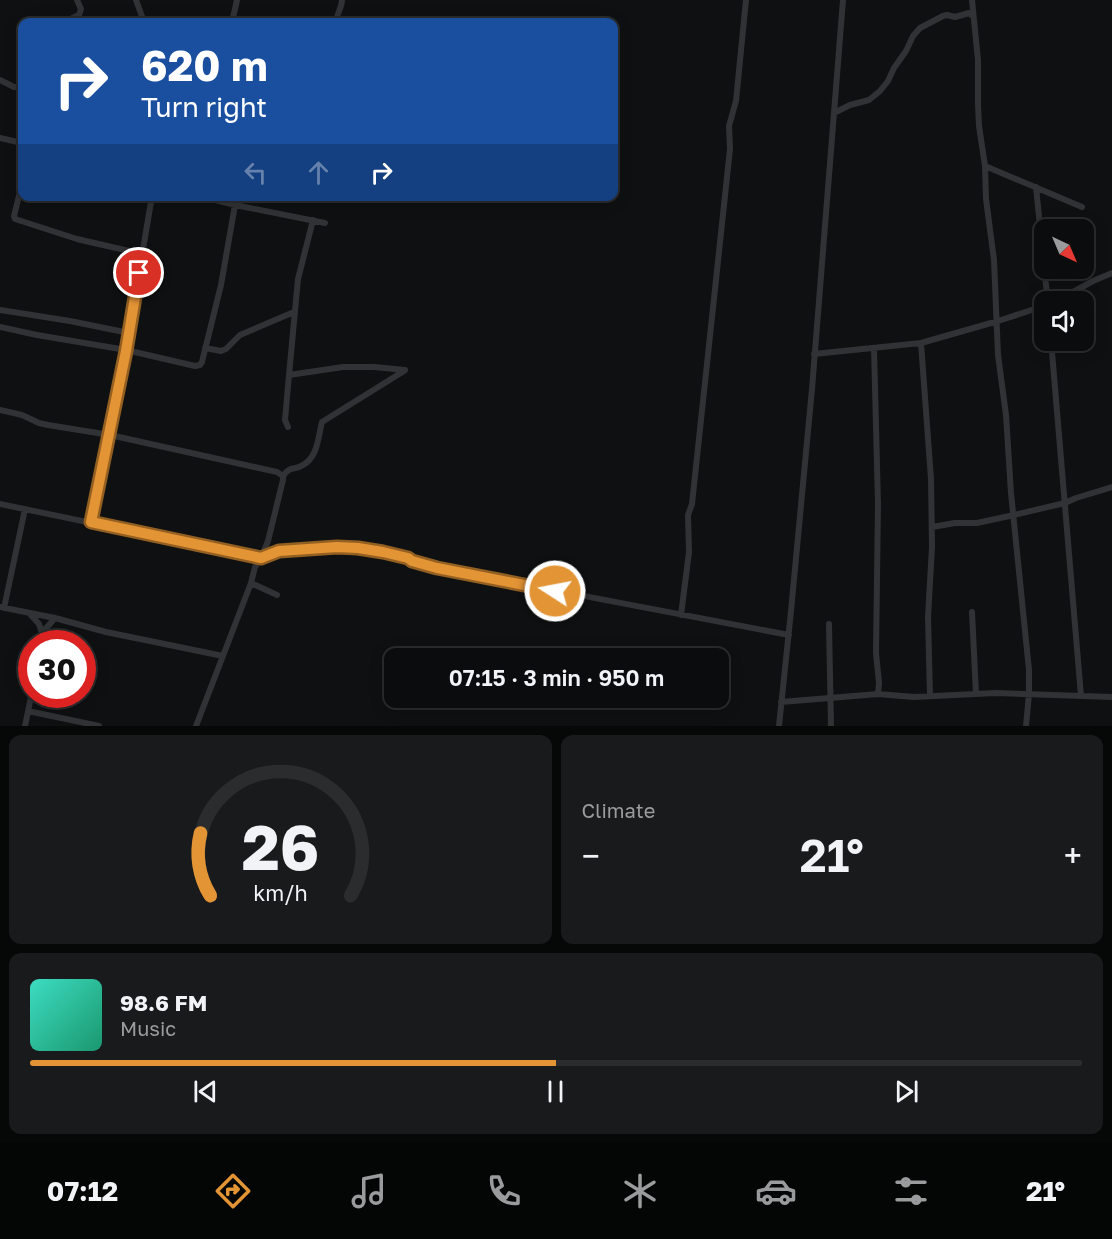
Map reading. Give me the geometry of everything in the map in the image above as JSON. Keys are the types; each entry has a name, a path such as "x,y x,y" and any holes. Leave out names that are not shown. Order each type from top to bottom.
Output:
{"street":[{"path":"73,18 79,15 81,9 77,0"},
{"path":"136,0 143,18"},
{"path":"233,18 237,0"},
{"path":"337,18 342,0"},
{"path":"681,615 689,552 688,515 692,504 730,149 729,126 736,101 746,0"},
{"path":"779,726 814,354 843,0"},
{"path":"972,0 978,60 979,126 994,260 998,355 1006,415 1026,640 1029,694 1026,726"},
{"path":"834,112 869,100 880,91 920,28 947,15 969,13 973,16"},
{"path":"0,80 18,87"},
{"path":"0,138 18,142"},
{"path":"985,166 1082,207"},
{"path":"1036,187 1039,219"},
{"path":"18,200 15,219 77,239 142,254"},
{"path":"91,522 126,351 151,201"},
{"path":"219,201 325,223"},
{"path":"0,327 195,366 200,365 221,285 235,205"},
{"path":"288,427 285,420 298,276 313,220"},
{"path":"1074,291 1112,273"},
{"path":"814,354 921,343 1034,309"},
{"path":"0,310 129,333"},
{"path":"205,348 221,351 226,349 240,335 294,312"},
{"path":"921,343 931,479 932,547 928,617 930,696"},
{"path":"874,348 878,504 876,652 878,694"},
{"path":"1052,351 1081,696"},
{"path":"196,726 251,583 255,567 268,541 283,476 288,469 304,465 315,454 322,422 405,370 374,367 343,368 289,375"},
{"path":"0,411 22,415 48,425 110,435 277,472 283,476"},
{"path":"932,527 1014,515 1065,503 1112,487"},
{"path":"0,504 261,558 279,551 358,548 408,558 437,568 789,635"},
{"path":"25,509 2,608 223,656"},
{"path":"251,583 277,595"},
{"path":"972,612 976,694"},
{"path":"30,614 41,630"},
{"path":"45,630 55,618"},
{"path":"829,624 831,726"},
{"path":"781,702 878,694 930,696 996,693 1112,697"},
{"path":"25,726 29,708"},
{"path":"28,711 99,726"}],"route":[{"path":"139,273 110,435 91,522 261,558 279,551 358,548 408,558 437,568 555,591"}]}
